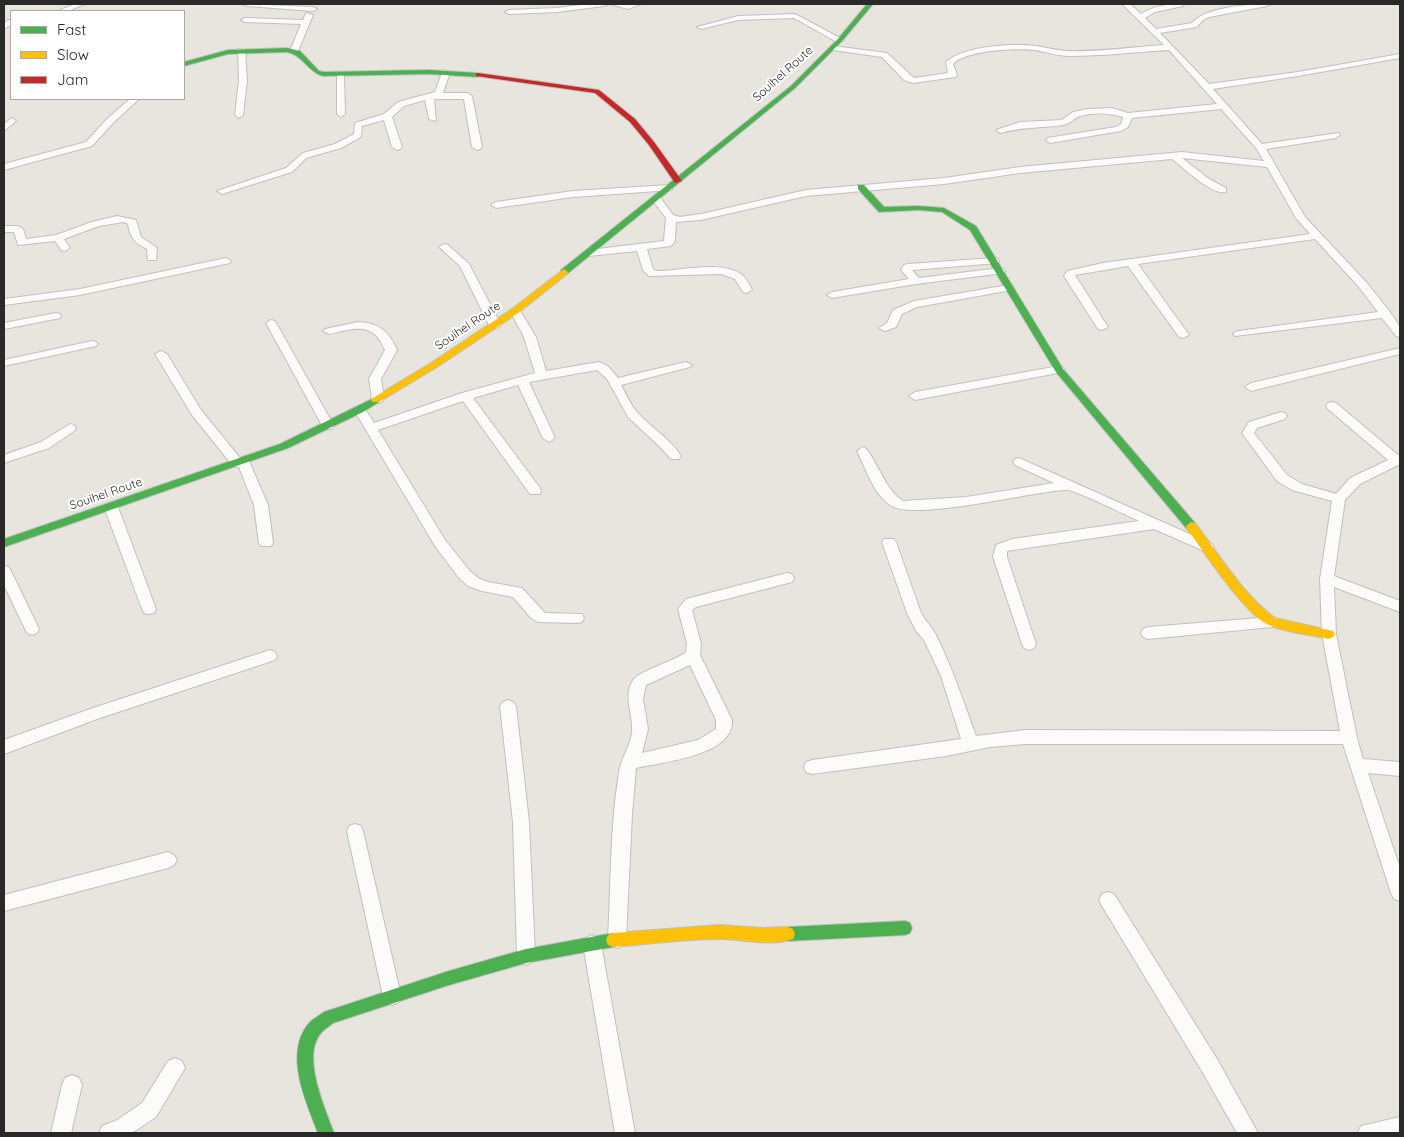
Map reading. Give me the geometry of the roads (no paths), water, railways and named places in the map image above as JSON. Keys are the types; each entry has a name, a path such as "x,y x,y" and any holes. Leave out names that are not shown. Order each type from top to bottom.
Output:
{"street":[{"path":"65,10 81,4"},
{"path":"247,4 317,6"},
{"path":"509,12 557,10 604,4"},
{"path":"614,4 628,7 637,4"},
{"name":"Souihel Route","path":"4,543 284,446 360,410 378,399 495,326 673,185 793,87 836,44 870,4"},
{"path":"1126,4 1171,47 1260,147 1301,218 1363,285 1399,330"},
{"path":"1141,18 1153,10 1180,4"},
{"path":"1155,31 1194,25 1200,18 1207,15 1267,4"},
{"path":"294,51 305,22 317,6"},
{"path":"701,27 738,18 795,16 836,44 884,55 907,78 918,81 954,75 949,64 960,55 1003,48 1028,47 1067,54 1171,47"},
{"path":"244,20 305,22"},
{"path":"240,115 243,80 241,51"},
{"path":"185,64 241,51 294,51 302,55 317,72 340,75 446,72 596,91 605,95 620,108 642,131 673,185 573,194 496,204"},
{"path":"1207,87 1298,74 1400,56"},
{"path":"431,97 442,90 446,72"},
{"path":"340,75 340,114"},
{"path":"222,190 292,169 301,158 335,149 358,135 358,124 387,116 401,104 431,97 464,95 470,98 477,147"},
{"path":"431,97 434,119"},
{"path":"4,167 89,144 110,120 134,100"},
{"path":"1000,130 1020,125 1064,122 1074,115 1087,112 1112,111 1128,116 1223,106"},
{"path":"387,116 397,146"},
{"path":"1050,140 1118,129 1124,125 1128,116"},
{"path":"4,128 12,121"},
{"path":"1260,147 1336,135"},
{"path":"656,198 671,218 679,220 701,217 788,196 860,186 944,181 1020,170 1191,155 1272,165"},
{"path":"1174,156 1206,182 1223,190"},
{"path":"860,186 882,210 919,208 950,212 973,228 1059,370 1179,511 1266,619 1272,622 1329,634"},
{"path":"589,252 669,243 671,218"},
{"path":"4,229 18,229 22,243 58,238 102,221 130,220 133,222 135,237 138,242 152,248 152,258"},
{"path":"1102,327 1069,274 1131,262 1317,236"},
{"path":"58,238 65,248"},
{"path":"444,247 464,264 495,326"},
{"path":"641,247 648,270 653,274 704,271 733,274 740,278 747,290"},
{"path":"4,302 72,293 226,261"},
{"path":"1131,262 1182,335"},
{"path":"832,295 997,266"},
{"path":"916,280 906,268 997,266"},
{"path":"885,328 892,325 897,312 914,304 1008,288"},
{"path":"515,310 530,337 541,375"},
{"path":"1240,334 1386,314"},
{"path":"4,326 56,316"},
{"path":"271,324 288,350 311,398 328,426"},
{"path":"329,331 345,326 367,325 378,328 388,341 391,350 375,379 378,399"},
{"path":"4,363 92,344"},
{"path":"1251,387 1400,351"},
{"path":"161,354 196,412 240,462 262,505 266,543"},
{"path":"614,383 686,365"},
{"path":"371,428 466,396 522,380 541,375 599,366 607,371 629,409 650,432 662,439 675,456"},
{"path":"915,396 1059,370"},
{"path":"522,380 549,438"},
{"path":"466,396 536,491"},
{"path":"1332,406 1399,460 1354,481 1346,488 1339,499 1327,579 1329,634 1349,738 1400,893"},
{"path":"360,410 440,542 464,574 473,582 517,592 536,614 543,618 577,618"},
{"path":"1281,416 1253,425 1248,433 1282,478 1297,487 1339,499"},
{"path":"4,459 46,445 70,428"},
{"path":"863,451 887,496 901,506 910,507 966,501 1068,484"},
{"path":"1019,462 1207,547"},
{"path":"111,507 149,609"},
{"path":"1029,644 1000,557 1001,548 1012,544 1154,524"},
{"path":"889,542 914,613 930,638 948,676 970,743"},
{"path":"4,571 32,629"},
{"path":"631,762 705,744 717,738 722,731 724,720 693,655 694,644 684,609 686,606 691,602 787,578"},
{"path":"1327,579 1400,607"},
{"path":"1148,633 1272,622"},
{"path":"617,938 628,771 638,745 640,729 635,695 637,687 640,681 680,664 693,655"},
{"path":"4,747 93,714 270,656"},
{"path":"508,706 521,822 526,956"},
{"path":"812,767 946,749 970,743 1025,737 1349,738"},
{"path":"1358,765 1400,769"},
{"path":"355,831 392,996"},
{"path":"4,903 70,884 168,860"},
{"path":"1108,900 1210,1066 1248,1133"},
{"path":"326,1133 306,1067 305,1055 308,1035 318,1023 329,1017 526,956 617,938 720,932 763,935 905,928"},
{"path":"592,944 625,1133"},
{"path":"109,1133 124,1127 149,1110 175,1068"},
{"path":"61,1133 72,1085"},
{"path":"1368,1133 1400,1126"}]}
